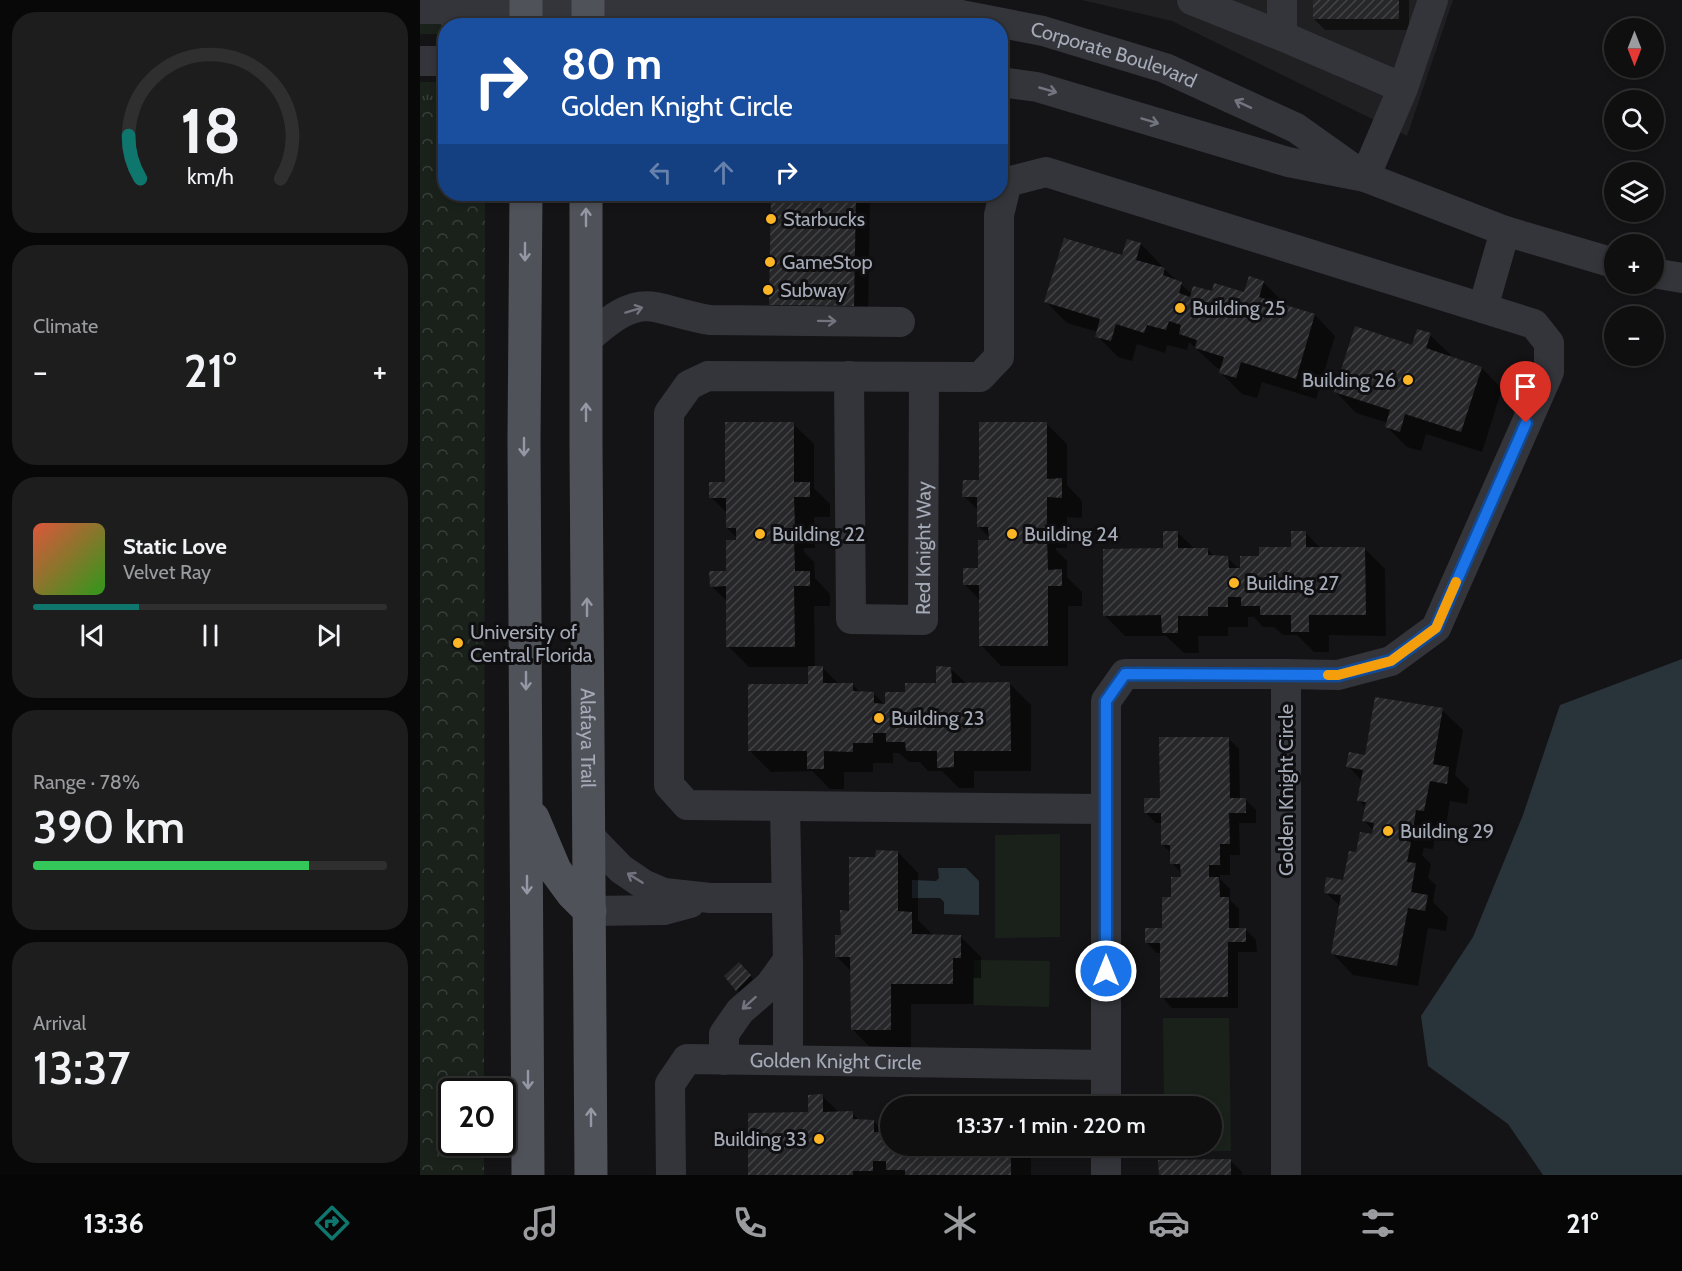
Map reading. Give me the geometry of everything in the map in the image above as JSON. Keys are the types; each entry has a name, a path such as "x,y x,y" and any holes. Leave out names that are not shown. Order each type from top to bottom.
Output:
{"main road":[{"path":"526,201 524,440 528,1175"},
{"name":"Alafaya Trail","path":"586,201 591,1175"},
{"path":"527,805 555,870 572,893 590,911"}],"street":[{"path":"1192,0 1403,88"},
{"path":"1282,0 1282,36"},
{"path":"1365,177 1403,88 1433,0"},
{"name":"Corporate Boulevard","path":"420,9 588,10 631,1 837,2 936,5 990,18"},
{"name":"Corporate Boulevard","path":"1008,22 1165,68 1296,128 1365,177"},
{"path":"420,61 438,61"},
{"name":"Corporate Boulevard","path":"1008,83 1037,87 1288,162 1365,177 1505,231 1604,260"},
{"path":"1008,182 1046,172 1534,324 1549,343 1549,372 1436,628 1391,661 1338,675 1125,674 1106,701 1106,1096"},
{"path":"1002,201 999,215 999,357 980,376 708,376 688,385 669,413 669,785 687,805 1106,808"},
{"path":"1484,308 1505,231"},
{"path":"1664,275 1682,278"},
{"path":"585,341 608,321 630,310 646,306 710,320 900,322"},
{"name":"Red Knight Way","path":"849,376 851,620 923,620 924,376"},
{"name":"Golden Knight Circle","path":"1286,674 1286,1175"},
{"path":"785,806 788,1060"},
{"path":"589,836 621,869 643,884 664,893 711,898 787,898"},
{"path":"590,911 664,910 711,898"},
{"path":"724,1060 724,1034 740,1011 770,985 788,960"},
{"name":"Golden Knight Circle","path":"671,1175 670,1084 687,1059 1106,1065"},
{"path":"1106,1156 1106,1175"}],"shaded area":[{"path":"1082,0 1453,0 1407,136 1172,21"},
{"path":"1682,659 1682,1175 1543,1175 1508,1124 1428,1066 1421,1016 1473,937 1523,815 1560,705"},
{"path":"938,868 966,868 979,881 979,915 944,914 944,902 940,898 912,898 912,880 936,881 939,878"}],"green space":[{"path":"420,23 438,23 438,34 420,34"},
{"path":"420,82 438,82 438,100 420,101"},
{"name":"University of Central Florida","path":"438,100 438,201 485,201 484,1078 438,1078 438,1156 484,1156 484,1175 420,1175 420,101"},
{"path":"1060,834 1060,937 995,938 995,835"},
{"path":"974,960 1050,961 1049,1007 974,1005"},
{"path":"1163,1018 1229,1018 1231,1151 1222,1151 1222,1096 1164,1096"}],"building":[{"path":"1313,0 1399,0 1399,19 1313,19"},
{"path":"771,201 856,201 854,306 769,305"},
{"name":"Building 25","path":"1064,238 1122,255 1127,239 1141,243 1136,260 1165,268 1163,275 1182,282 1179,293 1190,297 1193,286 1212,291 1214,283 1244,292 1249,276 1264,281 1259,297 1315,314 1296,379 1241,362 1236,378 1219,373 1224,357 1195,348 1197,340 1179,334 1181,325 1169,321 1166,330 1147,325 1144,333 1116,324 1111,341 1095,337 1100,319 1044,302"},
{"name":"Building 26","path":"1355,326 1412,345 1417,329 1431,333 1426,348 1482,367 1461,432 1405,414 1400,432 1385,427 1390,410 1334,392"},
{"name":"Building 22","path":"725,422 794,422 794,482 810,482 810,497 794,497 795,528 784,528 784,540 794,540 795,571 810,571 810,586 794,586 795,647 726,647 726,586 710,587 709,571 726,571 726,540 736,540 736,528 726,528 726,498 709,498 709,482 725,482"},
{"name":"Building 24","path":"979,422 1047,422 1047,479 1062,478 1062,498 1047,497 1047,528 1036,528 1036,540 1047,539 1048,570 1062,569 1062,586 1048,586 1048,646 979,646 979,585 963,585 963,568 978,568 978,540 989,540 988,527 977,527 977,497 962,497 963,480 979,480"},
{"name":"Building 27","path":"1163,531 1178,531 1178,548 1208,548 1208,555 1228,556 1229,568 1240,568 1240,556 1259,556 1259,547 1291,547 1291,531 1306,531 1306,547 1365,547 1366,615 1309,615 1309,632 1291,632 1291,615 1260,615 1260,606 1241,606 1241,597 1228,597 1228,607 1208,607 1208,616 1178,616 1178,633 1162,633 1161,615 1103,616 1103,549 1163,548"},
{"name":"Building 23","path":"808,666 823,666 823,683 853,683 853,691 874,692 874,703 885,704 885,692 905,692 905,683 936,683 936,666 951,667 952,683 1010,682 1011,751 954,751 954,767 937,768 937,751 906,751 905,742 886,742 886,733 873,733 873,743 853,743 853,752 824,751 824,769 807,769 807,751 748,751 748,684 808,684"},
{"name":"Building 29","path":"1375,697 1443,708 1433,764 1449,767 1447,784 1430,781 1424,811 1416,810 1413,829 1403,828 1401,840 1411,842 1407,862 1416,863 1411,892 1428,895 1425,911 1408,908 1397,966 1331,954 1341,895 1324,893 1326,877 1343,880 1349,851 1356,852 1360,832 1372,834 1374,823 1362,821 1366,802 1357,801 1363,770 1346,767 1349,752 1365,755"},
{"path":"1159,737 1229,737 1230,798 1246,798 1246,813 1229,813 1230,844 1220,844 1220,865 1209,865 1209,877 1219,877 1220,897 1229,897 1229,928 1246,928 1246,942 1228,942 1228,997 1160,998 1160,943 1145,943 1145,928 1162,928 1162,897 1171,897 1171,877 1181,877 1180,864 1170,864 1170,845 1161,845 1161,813 1144,813 1144,798 1160,798"},
{"path":"876,850 898,851 898,911 912,912 912,934 961,935 961,958 953,958 953,984 891,984 891,1030 851,1030 850,957 835,957 835,935 841,935 840,910 849,911 849,857 875,857"},
{"path":"739,962 751,975 736,991 724,976"},
{"name":"Building 33","path":"823,1094 823,1112 853,1111 853,1119 874,1120 874,1132 880,1132 880,1156 1011,1156 1011,1175 905,1175 905,1170 886,1170 886,1161 873,1161 873,1171 853,1171 853,1175 748,1175 748,1113 808,1112 808,1095"},
{"path":"1231,1159 1231,1175 1159,1175 1158,1160"}],"slow traffic":[{"path":"1328,675 1338,675 1391,661 1436,628 1456,582"}],"place":[{"name":"Starbucks","path":"771,219"},
{"name":"GameStop","path":"770,262"},
{"name":"Subway","path":"768,290"},
{"name":"Building 25","path":"1180,308"},
{"name":"Building 26","path":"1408,380"},
{"name":"Building 22","path":"760,534"},
{"name":"Building 24","path":"1012,534"},
{"name":"Building 27","path":"1234,583"},
{"name":"University of Central Florida","path":"458,643"},
{"name":"Building 23","path":"879,718"},
{"name":"Building 29","path":"1388,831"},
{"name":"Building 33","path":"819,1139"}],"route":[{"path":"1106,971 1106,701 1125,674 1338,675 1391,661 1436,628 1526,423"}]}
